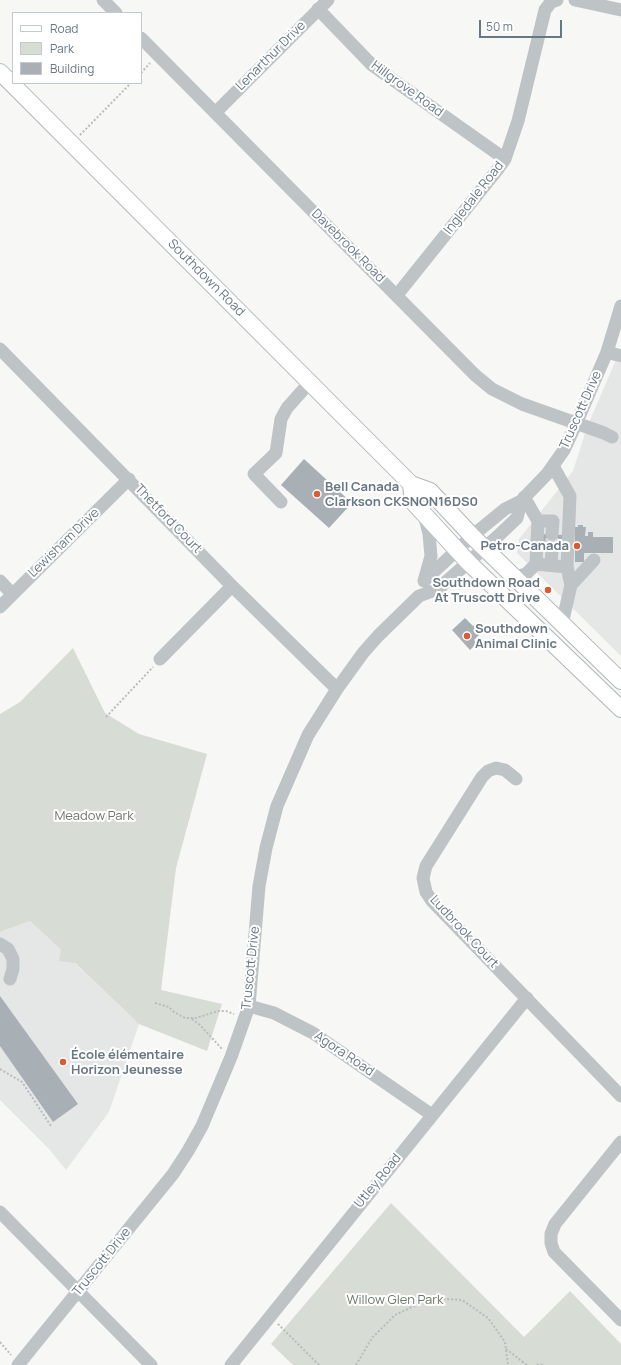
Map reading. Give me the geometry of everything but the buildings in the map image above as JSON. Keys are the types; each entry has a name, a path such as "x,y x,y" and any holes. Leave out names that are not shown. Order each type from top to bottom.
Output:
{"main road":[{"name":"Southdown Road","path":"0,72 411,484 430,491 472,536 621,681"},
{"path":"411,484 413,502 468,562 621,709"}],"street":[{"name":"Lenarthur Drive","path":"215,113 328,0"},
{"name":"Ingledale Road","path":"397,295 505,159 518,121 545,10 552,2 556,0"},
{"path":"575,0 621,10"},
{"path":"105,1 115,12"},
{"name":"Hillgrove Road","path":"318,9 372,65 505,159"},
{"name":"Davebrook Road","path":"142,39 475,375 492,389 522,404 612,437"},
{"name":"Truscott Drive","path":"419,596 425,580 472,536 505,509 522,499 547,474 564,450 607,352 621,306"},
{"name":"Thetford Court","path":"0,349 129,479 232,586 337,689"},
{"path":"607,352 621,356"},
{"path":"281,502 254,474 276,453 281,419 287,408 310,382"},
{"path":"552,466 570,496 567,567 571,585 562,624"},
{"name":"Lewisham Drive","path":"0,607 129,479"},
{"path":"515,577 526,574 536,564 538,521 522,499"},
{"name":"Truscott Drive","path":"18,1365 173,1174 202,1126 231,1057 247,1011 259,886 266,848 277,806 308,735 337,689 363,653 378,636 419,596 438,589 517,518 522,499"},
{"path":"423,513 429,534 431,556 425,580"},
{"path":"538,521 569,521"},
{"path":"552,534 553,521"},
{"path":"551,565 552,550"},
{"path":"571,585 594,560"},
{"path":"536,564 567,567"},
{"path":"0,581 12,594"},
{"path":"160,659 232,586"},
{"name":"Ludbrook Court","path":"516,779 505,770 496,768 488,771 482,777 426,866 423,878 426,892 432,901 621,1096"},
{"path":"0,944 8,949 13,959 13,970 10,978"},
{"name":"Utley Road","path":"231,1365 527,998"},
{"name":"Agora Road","path":"247,1011 274,1013 313,1033 432,1115"},
{"path":"621,1142 555,1224 551,1234 551,1244 554,1252 621,1320"},
{"path":"0,1212 152,1365"}],"path":[{"path":"72,144 130,84"},
{"path":"106,717 160,659"},
{"path":"155,1003 163,1004 174,1012 185,1018 191,1019 200,1025 216,1044 231,1057"},
{"path":"191,1019 218,1011 247,1011"},
{"path":"0,1069 22,1082 50,1126"},
{"path":"356,1365 372,1338 395,1315 431,1298 462,1300 488,1318 505,1342 508,1365"},
{"path":"270,1316 319,1365"},
{"path":"0,1342 18,1365"},
{"path":"506,1348 527,1365"},
{"path":"537,1365 543,1365"}],"shaded area":[{"path":"615,362 621,363 621,656 517,553 519,539 573,471 587,427"},
{"name":"École élémentaire Horizon Jeunesse","path":"30,921 139,1024 109,1112 66,1170 49,1149 0,1100 0,932"}],"green space":[{"name":"Meadow Park","path":"73,648 105,713 139,734 207,754 176,868 161,990 222,1004 207,1051 139,1024 75,963 59,961 61,950 30,921 0,932 0,714 20,702"},
{"name":"Willow Glen Park","path":"391,1203 524,1337 570,1291 621,1344 621,1365 293,1365 271,1344"}],"tunnel":[{"path":"552,534 552,551"}],"place":[{"name":"Bell Canada Clarkson CKSNON16DS0","path":"317,494"},
{"name":"Petro-Canada","path":"577,546"},
{"name":"Southdown Road At Truscott Drive","path":"548,590"},
{"name":"Southdown Animal Clinic","path":"467,636"},
{"name":"École élémentaire Horizon Jeunesse","path":"63,1062"}]}
